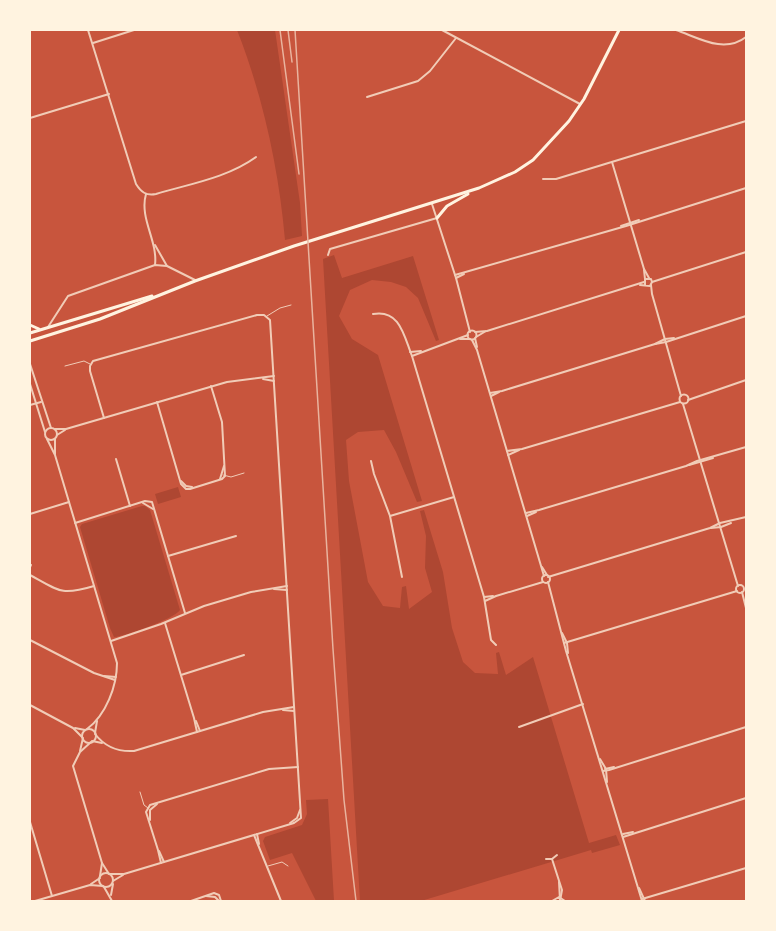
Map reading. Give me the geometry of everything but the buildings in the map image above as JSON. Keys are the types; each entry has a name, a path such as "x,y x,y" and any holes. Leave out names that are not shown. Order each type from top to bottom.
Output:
{"main road":[{"path":"437,218 447,206 475,190 515,172 533,160 554,138 580,104 619,30"},
{"path":"30,341 100,319 165,292 300,244 475,190"},
{"path":"30,333 165,292"},
{"path":"30,325 40,330"}],"street":[{"path":"88,30 136,184 139,189 146,194 156,194 225,174 256,157"},
{"path":"93,43 134,30"},
{"path":"442,30 580,104"},
{"path":"676,30 721,45 733,44 746,36"},
{"path":"367,97 418,81 430,71 456,38"},
{"path":"30,118 109,94"},
{"path":"543,179 556,179 746,121"},
{"path":"612,162 644,269 645,284 652,294"},
{"path":"456,278 467,273 746,188"},
{"path":"146,194 144,208 154,243 163,263 195,281"},
{"path":"432,204 456,278 468,321 469,333 477,350 527,514 544,576 543,582 550,593"},
{"path":"328,255 330,249 437,218"},
{"path":"154,243 156,265"},
{"path":"412,356 422,351 459,339 469,333 487,331 746,252"},
{"path":"48,327 68,296 156,265 167,266"},
{"path":"644,269 651,281 652,294 682,395 680,401"},
{"path":"455,275 467,273"},
{"path":"645,279 651,281"},
{"path":"373,314 387,313 394,317 412,356 485,601 491,640 496,645"},
{"path":"35,901 90,885 105,873 124,874 300,820 301,809 271,327 267,316 257,315 124,352 90,364 90,371 104,418"},
{"path":"491,396 502,391 746,316"},
{"path":"468,321 476,338 477,350"},
{"path":"459,339 476,338 487,331"},
{"path":"410,352 422,351"},
{"path":"30,364 41,402 51,428"},
{"path":"45,432 51,428 66,429 231,381 260,379 274,376"},
{"path":"260,379 274,381"},
{"path":"682,395 688,398 746,380"},
{"path":"30,384 47,439 55,455 117,663 116,677 112,692 97,720 86,730 82,737 80,752"},
{"path":"157,402 181,480 186,486 194,487 219,480 224,476 225,465 222,422 212,386"},
{"path":"490,392 502,391"},
{"path":"688,398 685,403 687,412 737,578 743,587"},
{"path":"508,455 522,449 672,403 680,401 685,403"},
{"path":"30,405 41,402"},
{"path":"55,429 55,455"},
{"path":"47,439 56,437 66,429"},
{"path":"527,514 746,448"},
{"path":"507,451 522,449"},
{"path":"116,459 130,506"},
{"path":"371,460 374,474 390,516 402,578"},
{"path":"390,516 454,497"},
{"path":"30,514 69,502"},
{"path":"75,523 143,503 154,510 185,613"},
{"path":"710,528 721,527 746,517"},
{"path":"484,598 496,596 543,582 560,574 710,528 720,523 734,521"},
{"path":"168,556 236,536"},
{"path":"541,564 548,579 550,593 566,642 568,655 599,758 605,770 607,784 638,887 638,892 644,900 652,896 746,868"},
{"path":"30,575 56,589 68,593 94,586"},
{"path":"544,576 548,579"},
{"path":"111,641 165,623 185,613 251,592 287,586"},
{"path":"566,642 743,587"},
{"path":"741,593 743,587"},
{"path":"273,589 287,590"},
{"path":"737,590 741,593 746,608"},
{"path":"485,601 496,596"},
{"path":"165,623 197,732"},
{"path":"30,640 101,675 115,680"},
{"path":"181,675 244,655"},
{"path":"101,675 116,677"},
{"path":"519,727 583,704"},
{"path":"30,705 74,728 86,730 90,729 103,743"},
{"path":"74,728 87,742 103,743 119,750 130,751 263,712 294,707"},
{"path":"281,710 295,711"},
{"path":"194,718 200,731"},
{"path":"97,720 92,742 80,752 74,762 74,770 102,863 110,874 113,882 111,896 112,901"},
{"path":"605,770 746,728"},
{"path":"161,863 150,821 146,812 150,804 158,803 269,769 298,767"},
{"path":"623,835 746,798"},
{"path":"150,821 150,810 158,803"},
{"path":"290,824 297,818 301,809"},
{"path":"30,822 52,896"},
{"path":"257,834 259,845"},
{"path":"254,835 268,866 281,901"},
{"path":"158,850 164,862"},
{"path":"546,859 552,859 557,855"},
{"path":"551,901 560,901 562,890 552,859"},
{"path":"102,863 100,878 103,886 111,896"},
{"path":"90,885 108,886 124,874"},
{"path":"191,901 205,896 215,897 220,901"},
{"path":"551,901 560,897"},
{"path":"560,897 565,901"}],"lane":[{"path":"267,316 280,308 291,305"},
{"path":"65,366 84,361 90,364"},
{"path":"224,476 231,477 244,473"},
{"path":"140,792 143,803 150,810"},
{"path":"268,866 282,862 288,866"}],"shaded area":[{"path":"237,30 275,30 300,203 302,236 285,240 279,187 262,107 255,81"},
{"path":"334,255 342,278 413,256 439,340 436,341 418,298 406,287 391,282 372,280 350,290 339,316 352,339 378,355 422,501 417,502 396,452 384,430 358,432 346,440 349,481 368,582 383,606 400,608 402,587 406,586 409,609 432,592 425,568 426,536 420,511 424,510 443,572 452,628 463,662 475,673 498,674 496,653 499,652 506,675 533,657 589,843 616,835 620,845 592,853 591,850 421,901 360,901 323,259"},
{"path":"178,487 181,497 158,504 155,494"},
{"path":"145,506 150,510 180,610 169,618 138,630 114,637 80,527 82,524"},
{"path":"328,799 334,901 316,901 292,853 270,860 263,841 265,837 302,825 307,814 306,800"}],"railway":[{"path":"280,30 299,174"},
{"path":"288,30 292,62"},
{"path":"295,30 333,649 344,800 356,901"}]}
